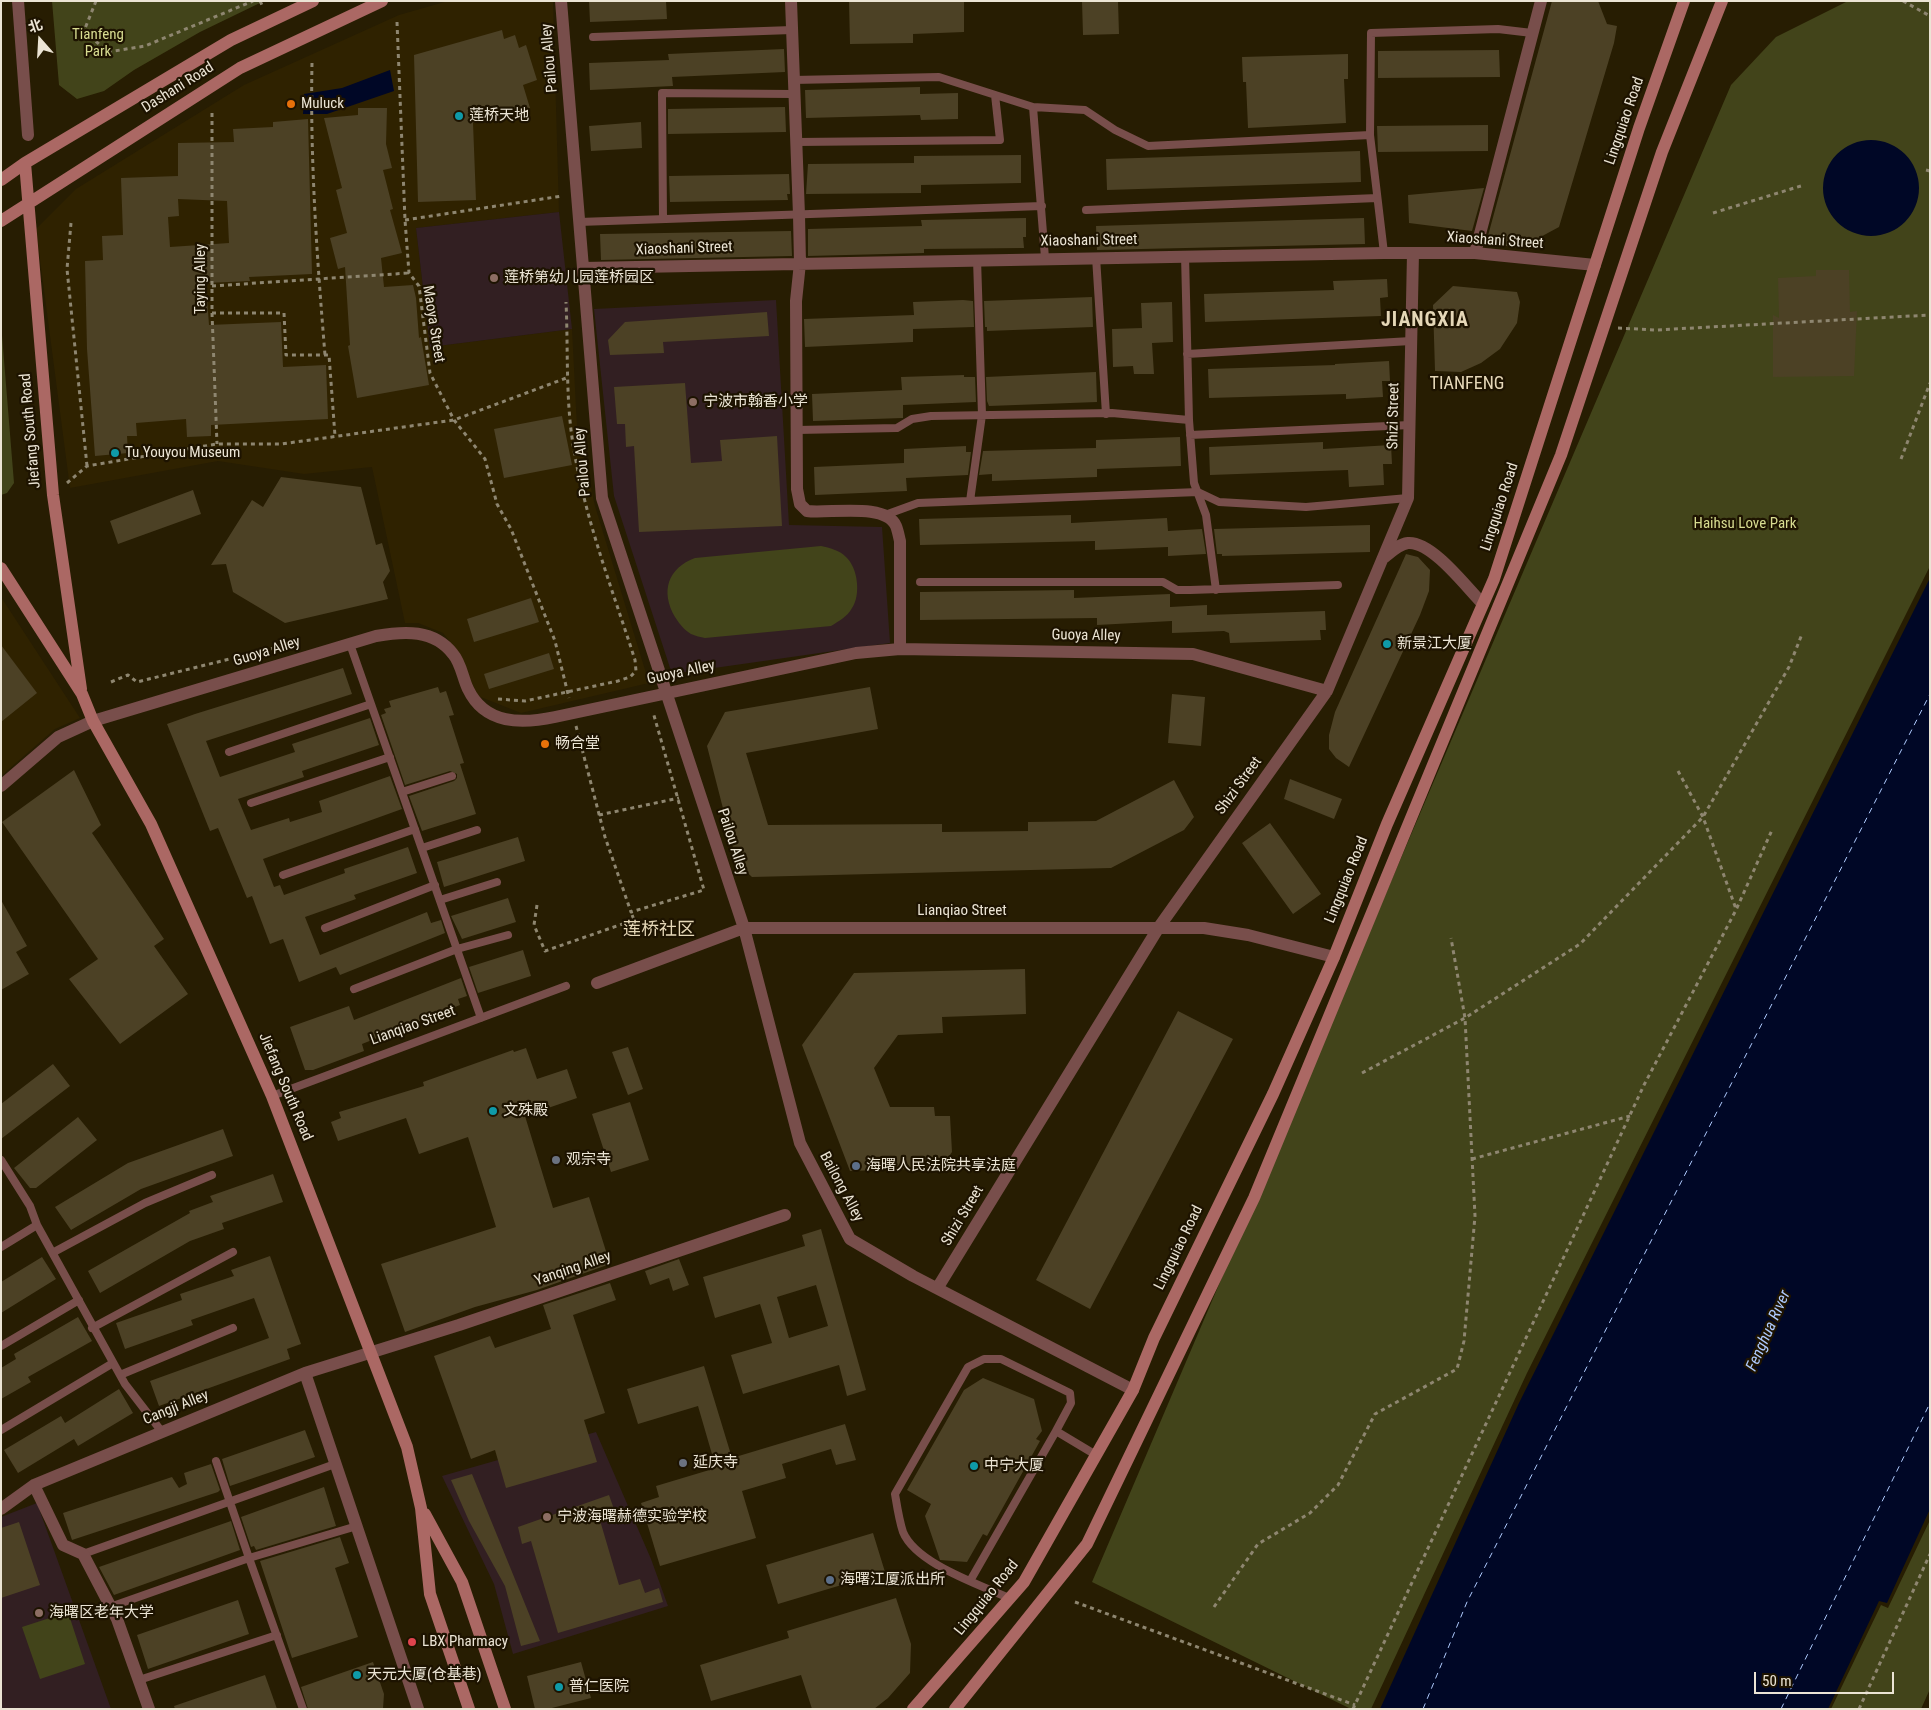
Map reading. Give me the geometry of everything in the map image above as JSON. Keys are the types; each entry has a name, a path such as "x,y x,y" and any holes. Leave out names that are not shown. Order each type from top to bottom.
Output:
{"main road":[{"name":"Dashani Road","path":"1,180 24,164 231,40 313,1"},
{"name":"Dashani Road","path":"1,221 240,68 382,1"},
{"name":"Lingquiao Road","path":"913,1709 1024,1582 1133,1390 1154,1338 1273,1094 1334,957 1387,824 1494,578 1595,266 1684,1"},
{"path":"955,1709 1087,1544 1254,1198 1561,455 1662,152 1722,1"},
{"name":"Jiefang South Road","path":"24,164 53,495 82,694"},
{"name":"Jiefang South Road","path":"1,568 82,694 93,721 150,824 272,1096 407,1447 421,1508"},
{"path":"421,1508 430,1594 469,1709"},
{"path":"421,1508 462,1582 505,1709"}],"street":[{"path":"18,1 28,136"},
{"name":"Pailou Alley","path":"561,1 602,498 744,928"},
{"path":"791,1 800,263 796,302 797,489 800,504 807,511 863,511 885,515 896,524 900,542 900,649"},
{"path":"1474,253 1541,1"},
{"name":"Xiaoshani Street","path":"583,268 1185,255 1384,253 1474,253 1595,266"},
{"name":"Shizi Street","path":"938,1287 1159,927 1327,691 1408,498 1413,253"},
{"path":"1383,559 1397,547 1408,543 1420,546 1434,553 1483,604"},
{"name":"Guoya Alley","path":"1,786 58,738 93,721 350,644 401,631 429,635 454,654 469,691 476,702 490,713 504,720 529,722 856,653 900,649 1193,654 1327,691"},
{"name":"Lianqiao Street","path":"597,983 744,928 1204,928 1248,935 1334,957"},
{"name":"Bailong Alley","path":"744,928 800,1143 850,1239 913,1276 938,1287 1133,1390"},
{"name":"Yanqing Alley","path":"371,1352 459,1325 786,1215"},
{"name":"Cangji Alley","path":"2,1508 34,1485 305,1373 371,1352"},
{"path":"305,1373 418,1709"},
{"path":"34,1485 63,1545 83,1554 117,1619 149,1709"}],"lane":[{"path":"1384,253 1370,135 1371,33 1498,29 1532,33"},
{"path":"593,37 792,30"},
{"path":"793,80 939,77 1033,107 1084,110 1115,130 1148,146 1370,135"},
{"path":"663,220 662,93 794,94"},
{"path":"797,142 1000,140 995,95"},
{"path":"1033,107 1045,258"},
{"path":"1086,210 1378,198"},
{"path":"579,222 1042,206"},
{"path":"1185,255 1189,420 1194,483 1206,515 1216,590"},
{"path":"1096,257 1106,414"},
{"path":"970,501 982,415 977,259"},
{"path":"1187,354 1411,341"},
{"path":"797,430 897,428 912,419 931,416 1106,414 1189,420"},
{"path":"1190,435 1410,425"},
{"path":"885,515 918,503 1198,492 1219,502 1306,507 1408,498"},
{"path":"920,582 1163,582 1177,590 1338,585"},
{"path":"350,644 481,1018"},
{"path":"229,752 371,704"},
{"path":"251,803 390,757"},
{"path":"402,792 452,776"},
{"path":"283,875 415,829"},
{"path":"422,848 477,830"},
{"path":"440,900 497,882"},
{"path":"325,928 435,885"},
{"path":"354,989 457,949 508,935"},
{"name":"Lianqiao Street","path":"272,1096 566,986"},
{"path":"1,1160 30,1206 37,1225 54,1252 92,1328 120,1375 162,1432"},
{"path":"54,1252 145,1202 212,1175"},
{"path":"1,1247 37,1225"},
{"path":"92,1328 233,1252"},
{"path":"1,1346 78,1300"},
{"path":"120,1375 233,1328"},
{"path":"970,1581 1071,1403 1070,1393 1001,1359 984,1359 968,1367 895,1494 904,1534 920,1552 936,1566 970,1581 1011,1599"},
{"path":"1,1430 113,1363"},
{"path":"1056,1431 1096,1455"},
{"path":"216,1461 303,1709"},
{"path":"83,1554 336,1464"},
{"path":"110,1607 249,1558 357,1526"},
{"path":"139,1680 277,1635"}],"path":[{"path":"96,1 84,31 108,52 145,46 253,1"},
{"path":"260,1 263,7"},
{"path":"1903,1 1930,16"},
{"name":"Maoya Street","path":"397,22 409,273 418,286 430,373 454,420 485,459 497,504 511,529 555,641 599,815 631,912"},
{"path":"312,62 311,87 319,278 326,355 329,355 335,436"},
{"name":"Taying Alley","path":"212,113 212,313 217,444"},
{"path":"1713,214 1804,184"},
{"path":"405,220 577,194"},
{"path":"71,223 67,269 87,466"},
{"path":"212,286 409,273"},
{"path":"496,699 525,701 568,690 618,681 630,677 636,671 635,660 586,507 572,430 566,302"},
{"path":"212,313 284,313 286,355 326,355"},
{"path":"1604,328 1656,330 1930,315"},
{"path":"53,495 87,466 217,444 281,444 454,420 569,376"},
{"path":"1900,459 1930,382"},
{"path":"1362,1074 1465,1018 1580,944 1703,817 1789,667 1802,634"},
{"path":"111,682 128,675 137,682 291,644"},
{"path":"537,905 534,925 545,951 634,920 631,912 704,890 679,798 648,697"},
{"path":"1678,771 1703,817 1736,910"},
{"path":"599,815 679,798"},
{"path":"1075,1602 1354,1707 1630,1116 1736,910 1772,830"},
{"path":"1214,1607 1258,1544 1310,1513 1338,1485 1374,1414 1457,1369 1464,1341 1475,1216 1465,1018 1451,938"},
{"path":"1472,1159 1630,1116"},
{"path":"1859,1709 1930,1554"}],"shaded area":[{"path":"448,1 553,1 559,212 416,228 430,347 572,329 577,427 595,506 649,683 521,713 478,696 455,648 443,633 418,623 405,623 372,467 304,474 218,461 70,488 36,229 76,189 244,85 399,15"},
{"name":"莲桥第幼儿园莲桥园区","path":"559,212 572,329 430,347 416,228"},
{"name":"宁波市翰香小学","path":"776,300 789,525 882,527 890,643 672,674 614,496 594,309"},
{"path":"1,597 80,718 55,729 1,776"},
{"name":"宁波海曙赫德实验学校","path":"596,1432 651,1559 668,1606 513,1654 494,1584 442,1476"},
{"name":"海曙区老年大学","path":"37,1503 111,1709 1,1709 1,1517"}],"green space":[{"name":"Tianfeng Park","path":"52,1 264,1 200,32 134,70 104,91 77,99 59,85"},
{"name":"Haihsu Love Park","path":"1848,1 1930,1 1930,566 1527,1373 1371,1709 1351,1709 1092,1582 1731,85 1776,37"},
{"path":"1,323 14,483 7,493 1,495"},
{"path":"821,546 837,551 846,557 853,568 857,582 855,603 845,616 831,626 705,638 693,635 686,630 670,607 668,590 673,574 686,562 695,558"},
{"path":"1930,1520 1930,1689 1921,1709 1831,1709 1881,1605 1888,1608"},
{"path":"68,1612 85,1664 40,1679 22,1627"}],"water":[{"path":"390,70 394,91 327,114 303,114 304,94 342,88"},
{"path":"1871,140 1889,144 1905,154 1915,170 1919,188 1915,206 1905,222 1889,232 1871,236 1853,232 1837,222 1827,206 1823,188 1827,170 1837,154 1853,144"},
{"name":"Fenghua Rıver","path":"1930,578 1930,1509 1887,1603 1879,1601 1828,1709 1380,1709 1519,1403"}],"building":[{"path":"589,1 666,1 667,19 590,22"},
{"path":"849,1 964,1 964,32 913,34 913,43 850,44"},
{"path":"1082,1 1118,1 1119,34 1083,35"},
{"path":"1552,1 1598,1 1607,24 1617,26 1614,43 1559,227 1520,248 1486,243"},
{"name":"莲桥天地","path":"502,30 504,39 515,35 519,48 526,45 537,80 523,85 530,108 473,123 476,200 418,202 414,55"},
{"path":"784,49 785,72 672,77 673,86 590,90 589,63 669,60 668,54"},
{"path":"1499,50 1500,77 1378,78 1378,51"},
{"path":"1348,54 1348,79 1344,79 1346,123 1248,128 1246,82 1243,82 1242,57"},
{"path":"920,87 920,94 958,93 958,119 921,120 920,115 806,118 805,90"},
{"path":"785,107 786,132 668,134 668,109"},
{"path":"358,108 387,108 386,144 392,168 383,170 393,209 390,210 402,253 381,258 384,287 413,285 416,298 419,338 421,337 429,385 357,398 348,346 350,345 345,267 338,269 330,238 347,233 336,190 342,188 324,118 358,115"},
{"path":"308,119 312,274 249,277 250,281 206,283 209,325 281,322 283,367 326,365 328,419 211,425 211,436 187,437 186,419 136,423 137,436 127,436 128,453 95,456 87,349 85,261 103,260 102,236 123,235 121,178 178,176 178,143 234,142 233,129 273,127 273,122","holes":["178,199 227,201 229,243 170,247 168,217 179,216"]},
{"path":"641,122 642,148 591,151 589,126"},
{"path":"1488,125 1488,151 1378,152 1377,126"},
{"path":"1360,151 1361,182 1107,190 1106,159"},
{"path":"1021,155 1021,183 921,185 921,193 806,194 808,164 914,163 914,156"},
{"path":"789,174 790,194 787,194 788,200 670,202 669,176"},
{"path":"1484,188 1472,231 1409,223 1408,195"},
{"path":"1026,218 1026,237 1023,237 1024,248 924,249 924,253 808,256 808,229 922,226 921,220"},
{"path":"1364,218 1365,244 1097,250 1096,226"},
{"path":"791,231 792,256 601,260 600,234"},
{"path":"1816,270 1849,270 1850,312 1857,311 1854,376 1773,377 1773,315 1779,318 1778,278 1816,276"},
{"path":"1387,279 1388,297 1380,298 1381,316 1205,322 1204,294 1334,290 1333,281"},
{"path":"1453,286 1517,292 1520,302 1517,323 1500,349 1481,363 1461,372 1435,371 1433,305"},
{"path":"1092,297 1093,327 987,331 987,327 985,327 984,301"},
{"path":"973,301 974,327 913,329 913,342 805,347 804,319 914,315 913,302"},
{"path":"1172,302 1173,342 1152,343 1154,374 1134,374 1133,366 1113,367 1112,329 1142,328 1141,303"},
{"path":"767,312 769,336 663,342 664,353 610,355 608,340 625,322"},
{"path":"1389,361 1390,381 1382,381 1383,397 1346,399 1346,394 1209,398 1208,369 1335,365"},
{"path":"1096,372 1097,402 989,406 987,401 986,377"},
{"path":"964,375 964,377 975,377 976,402 903,405 903,418 813,421 812,394 902,390 901,377"},
{"path":"685,383 691,463 722,461 720,440 777,436 782,526 639,532 634,446 626,447 625,424 617,424 614,387"},
{"path":"562,416 572,465 504,478 494,429"},
{"path":"1180,437 1181,466 1097,469 1097,477 992,481 992,474 979,475 983,451 1096,448 1096,440"},
{"path":"1323,442 1323,449 1391,445 1392,464 1383,464 1384,485 1349,487 1348,470 1210,475 1209,447"},
{"path":"966,446 966,452 971,452 968,475 906,478 907,491 815,495 814,467 904,463 904,449"},
{"path":"281,477 361,487 376,545 382,543 390,571 383,582 388,599 285,623 233,592 226,564 211,565 252,500 263,507"},
{"path":"193,490 201,514 118,544 110,521"},
{"path":"1071,515 1071,523 1167,518 1168,531 1202,529 1206,554 1168,556 1168,547 1095,550 1095,541 920,545 919,519"},
{"path":"1370,525 1370,552 1222,556 1222,554 1217,554 1214,529"},
{"name":"新景江大厦","path":"1406,554 1418,557 1430,570 1429,591 1420,615 1349,767 1336,758 1329,749 1329,735 1335,712"},
{"path":"1074,590 1074,598 1170,594 1170,607 1207,605 1207,615 1325,611 1326,630 1320,630 1321,640 1230,643 1229,633 1224,631 1172,633 1172,621 1097,625 1097,618 920,620 920,592"},
{"path":"531,598 539,622 474,642 467,619"},
{"path":"1,645 37,693 1,722"},
{"path":"549,653 554,669 489,689 484,674"},
{"path":"343,668 352,694 206,741 220,777 295,752 292,744 370,718 379,745 302,771 304,777 238,799 251,830 289,818 290,822 322,812 319,801 390,776 402,809 263,859 274,887 280,885 284,895 345,873 344,869 408,847 417,873 354,895 356,899 305,917 320,955 427,912 431,923 441,920 445,933 340,975 336,967 299,982 283,939 270,944 252,896 247,898 218,828 210,831 167,724"},
{"path":"438,687 440,693 446,691 454,715 449,716 464,763 460,764 476,814 422,831 409,796 454,781 457,778 457,774 450,771 405,785 381,715 386,713 384,709 391,707 389,701"},
{"path":"870,687 878,729 746,753 768,825 942,824 942,832 1028,831 1028,822 1096,821 1174,780 1194,817 1184,830 1111,868 752,877 737,863 707,746 725,712"},
{"path":"1172,694 1205,697 1201,746 1168,743"},
{"path":"74,770 101,825 92,833 164,939 154,946 188,994 120,1044 69,979 98,959 2,822"},
{"path":"1290,779 1342,799 1334,819 1284,799"},
{"path":"1270,823 1321,894 1293,914 1242,843"},
{"path":"518,837 525,861 444,887 437,862"},
{"path":"508,898 516,922 462,939 451,916"},
{"path":"1,900 27,946 16,952 29,974 1,990"},
{"path":"523,950 531,976 478,993 469,967"},
{"path":"1025,969 1026,1014 942,1017 943,1033 898,1035 874,1068 890,1107 934,1107 935,1116 950,1116 952,1152 941,1168 850,1171 802,1045 854,973"},
{"path":"461,978 467,996 458,999 460,1005 362,1044 364,1051 313,1070 305,1070 290,1027 349,1006 354,1020"},
{"path":"1178,1011 1233,1039 1090,1309 1036,1280"},
{"path":"628,1047 643,1089 628,1095 612,1052"},
{"path":"526,1048 537,1079 567,1069 577,1098 525,1116 553,1208 589,1197 610,1264 537,1290 475,1307 405,1332 381,1264 496,1227 468,1137 419,1154 406,1118 338,1141 331,1122 341,1118 339,1112 424,1086 423,1082 513,1050 514,1052"},
{"path":"53,1064 70,1086 1,1139 1,1104"},
{"path":"630,1102 649,1160 611,1172 592,1114"},
{"path":"78,1117 97,1140 36,1188 30,1188 14,1168"},
{"path":"223,1129 233,1156 141,1189 71,1230 55,1207 128,1163"},
{"path":"273,1174 283,1202 222,1223 224,1229 190,1241 100,1293 88,1271 190,1213 189,1211 213,1202 210,1196"},
{"path":"821,1229 866,1390 847,1396 839,1365 743,1394 731,1355 772,1343 760,1304 715,1318 703,1277 805,1246 802,1235","holes":["816,1285 828,1326 789,1338 777,1297"]},
{"path":"270,1256 301,1344 287,1349 290,1359 159,1406 150,1381 269,1338 254,1298 191,1320 193,1325 125,1349 116,1323 182,1300 180,1294 234,1276 231,1270"},
{"path":"42,1257 56,1279 1,1313 1,1282"},
{"path":"679,1259 689,1285 673,1291 669,1278 650,1285 645,1271"},
{"path":"610,1283 616,1300 573,1315 605,1413 584,1420 597,1462 506,1488 495,1450 471,1459 434,1356 490,1336 495,1348 551,1329 543,1305"},
{"path":"78,1317 92,1341 28,1377 31,1382 1,1399 1,1368 16,1359 14,1354"},
{"path":"704,1366 732,1458 845,1424 856,1460 836,1465 831,1449 782,1464 786,1478 742,1491 756,1538 660,1566 641,1503 659,1497 656,1486 716,1468 698,1406 638,1424 627,1389"},
{"name":"中宁大厦","path":"983,1378 1034,1399 1042,1431 1036,1439 1040,1441 987,1536 983,1534 967,1562 940,1560 925,1516 931,1504 907,1490 964,1390"},
{"path":"119,1389 133,1413 78,1446 74,1439 18,1473 4,1450 61,1416 65,1423"},
{"path":"305,1430 315,1457 230,1486 222,1459"},
{"path":"211,1464 220,1490 218,1492 72,1540 63,1513 172,1477 179,1488 187,1484 184,1473"},
{"path":"472,1474 540,1641 521,1646 505,1586 469,1521 451,1480"},
{"path":"324,1487 336,1526 256,1550 254,1546 251,1547 241,1517"},
{"path":"609,1495 615,1512 599,1517 619,1585 640,1579 645,1593 659,1588 663,1602 558,1633 531,1541 522,1544 518,1527"},
{"path":"231,1521 240,1550 114,1595 99,1567"},
{"path":"19,1522 40,1585 1,1598 1,1528"},
{"path":"873,1533 885,1572 778,1604 766,1565"},
{"path":"340,1537 349,1563 335,1568 358,1637 292,1658 260,1561"},
{"path":"896,1598 911,1644 910,1673 888,1698 874,1709 812,1709 801,1675 711,1701 700,1665 789,1638 787,1631"},
{"path":"238,1600 249,1634 148,1669 137,1635"},
{"name":"天元大厦(仓基巷)","path":"373,1662 384,1694 383,1709 308,1709 301,1687"},
{"name":"普仁医院","path":"581,1662 591,1698 548,1709 535,1709 527,1676"},
{"path":"265,1675 277,1709 175,1709 174,1706"}],"ferry route":[{"path":"1423,1709 1467,1602 1930,694"},
{"path":"1781,1709 1930,1403"}],"place":[{"name":"Muluck","path":"291,104"},
{"name":"莲桥天地","path":"459,116"},
{"name":"莲桥第幼儿园莲桥园区","path":"494,278"},
{"name":"宁波市翰香小学","path":"693,402"},
{"name":"Tu Youyou Museum","path":"115,453"},
{"name":"新景江大厦","path":"1387,644"},
{"name":"畅合堂","path":"545,744"},
{"name":"文殊殿","path":"493,1111"},
{"name":"观宗寺","path":"556,1160"},
{"name":"海曙人民法院共享法庭","path":"856,1166"},
{"name":"延庆寺","path":"683,1463"},
{"name":"中宁大厦","path":"974,1466"},
{"name":"宁波海曙赫德实验学校","path":"547,1517"},
{"name":"海曙江厦派出所","path":"830,1580"},
{"name":"海曙区老年大学","path":"39,1613"},
{"name":"LBX Pharmacy","path":"412,1642"},
{"name":"天元大厦(仓基巷)","path":"357,1675"},
{"name":"普仁医院","path":"559,1687"}],"district":[{"name":"JIANGXIA","path":"1425,321"},
{"name":"TIANFENG","path":"1467,384"},
{"name":"莲桥社区","path":"659,930"}]}
